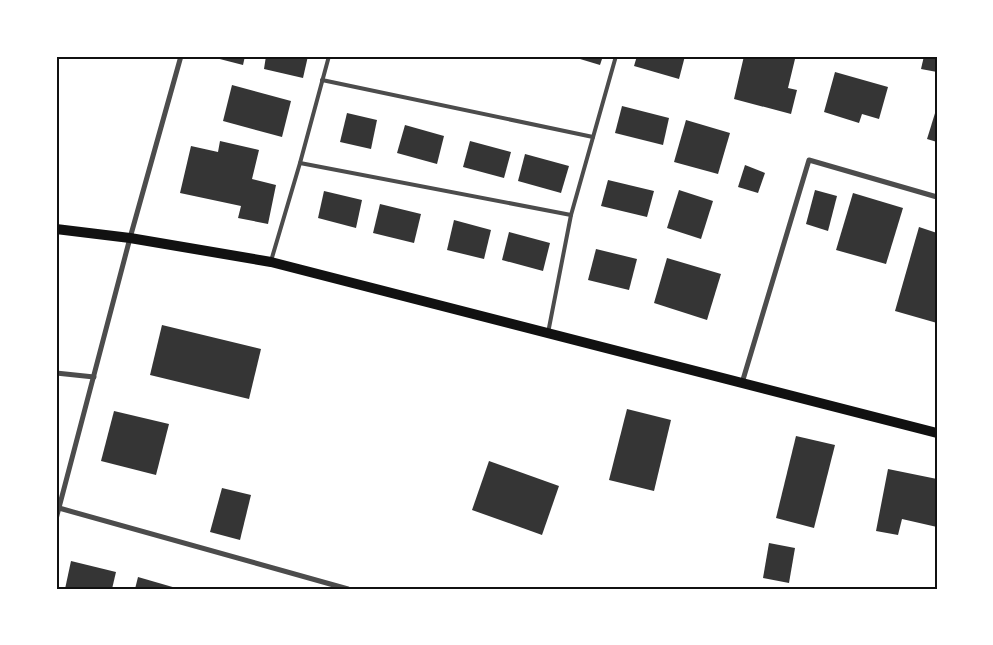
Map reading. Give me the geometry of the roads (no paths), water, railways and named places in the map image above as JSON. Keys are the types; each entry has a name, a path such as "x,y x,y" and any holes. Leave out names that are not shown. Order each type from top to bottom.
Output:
{"main road":[{"path":"56,229 130,238 271,262 937,433"}],"street":[{"path":"56,519 130,238 181,56"},
{"path":"742,383 809,160 937,197"},
{"path":"56,374 94,377"},
{"path":"59,508 348,589"}],"lane":[{"path":"271,262 329,56"},
{"path":"548,333 571,215 616,56"},
{"path":"322,80 593,137"},
{"path":"300,163 571,215"}]}
